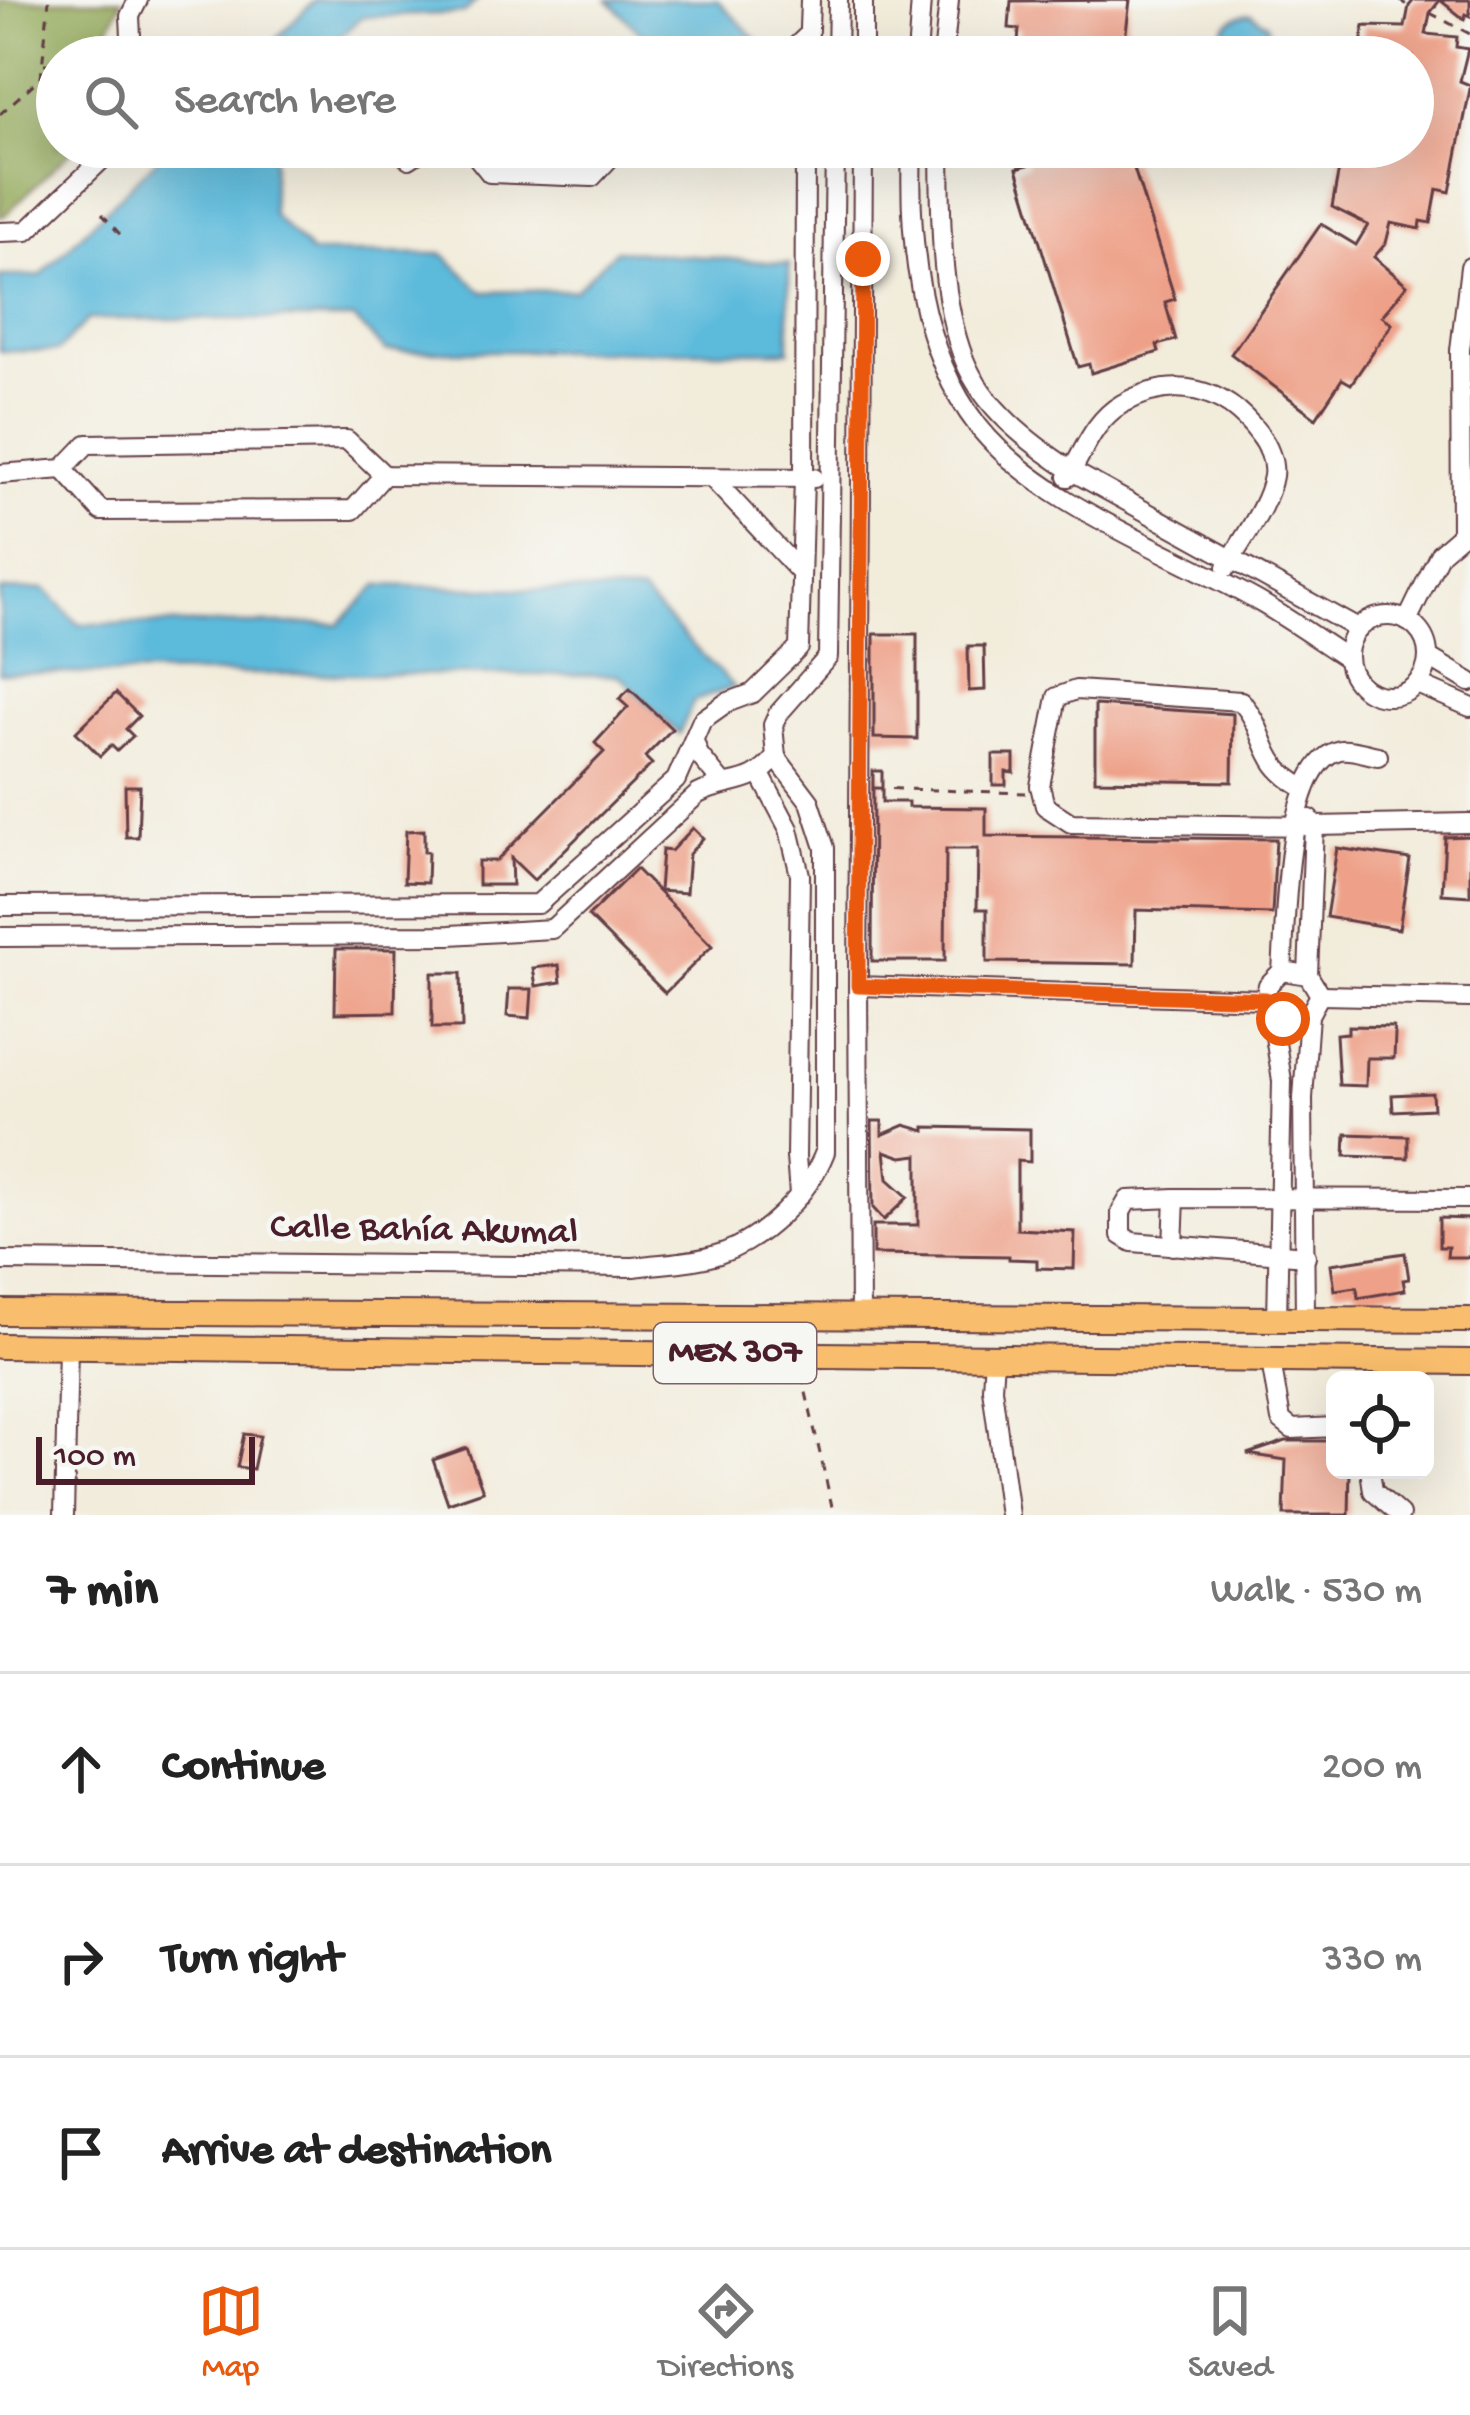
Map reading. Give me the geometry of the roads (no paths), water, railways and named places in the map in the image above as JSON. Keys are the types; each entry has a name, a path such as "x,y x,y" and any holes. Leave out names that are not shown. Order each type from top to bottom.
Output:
{"highway":[{"name":"MEX 307","path":"0,1312 1470,1320"},
{"name":"MEX 307","path":"0,1346 1270,1360 1364,1371 1470,1362"}],"street":[{"path":"131,36 130,16 139,0"},
{"path":"808,35 810,0"},
{"path":"837,36 838,0"},
{"path":"863,0 863,36"},
{"path":"918,36 921,0"},
{"path":"945,36 949,0"},
{"path":"0,232 27,231 94,168"},
{"path":"486,168 490,173 592,177 600,168"},
{"path":"0,906 538,904 676,780 702,720 726,703 748,696 799,649 805,168"},
{"path":"773,724 828,657 836,168"},
{"path":"860,1317 863,168"},
{"path":"913,168 916,256 934,343 955,391 981,429 1058,493 1262,604 1348,659"},
{"path":"941,168 948,293 964,362 992,403 1030,444 1072,472 1358,629"},
{"path":"1407,621 1440,553 1466,529 1460,350 1470,267"},
{"path":"1058,493 1084,443 1117,407 1156,388 1204,391 1240,408 1267,443 1274,470 1270,487 1220,582"},
{"path":"0,474 63,470 87,444 346,440 384,475 831,478"},
{"path":"63,470 101,511 353,510 384,475"},
{"path":"712,478 801,572"},
{"path":"1381,616 1407,621 1423,636 1428,657 1417,683 1407,692 1381,696 1358,683 1348,648 1358,629 1381,616"},
{"path":"1428,657 1470,682"},
{"path":"1417,683 1470,707"},
{"path":"1304,788 1272,765 1251,713 1241,701 1076,690 1057,697 1042,793 1045,806 1071,823 1470,823"},
{"path":"0,937 450,935 553,929 698,794 722,783 761,776 776,757 773,724 748,696"},
{"path":"694,741 699,755 722,783"},
{"path":"1320,995 1308,975 1304,788 1326,756 1343,749 1378,756"},
{"name":"Calle Bahía Akumal","path":"0,1261 634,1267 719,1254 762,1231 800,1194 825,1152 825,848 810,802 776,757"},
{"path":"761,776 789,829 800,875 796,1157 800,1194"},
{"path":"1277,1319 1282,1081 1268,985 1282,971 1304,820"},
{"path":"1282,971 1308,975"},
{"path":"858,986 1268,1005 1283,1019 1309,1015"},
{"path":"1320,995 1470,998"},
{"path":"1305,1318 1303,1098 1309,1015 1320,995"},
{"path":"1173,1246 1175,1198"},
{"path":"1306,1256 1132,1242 1121,1235 1120,1212 1128,1200 1175,1198 1470,1198"},
{"path":"64,1515 68,1347"},
{"path":"994,1358 992,1388 1010,1515"},
{"path":"1270,1360 1281,1420 1292,1429 1326,1427"},
{"path":"1371,1479 1373,1491 1400,1515"}],"water":[{"path":"315,0 477,0 464,13 361,17 341,36 279,36"},
{"path":"608,0 717,0 753,36 644,36"},
{"path":"1251,14 1267,24 1271,36 1222,36 1235,18"},
{"path":"148,168 273,168 272,214 311,253 443,254 483,292 575,290 616,250 789,264 789,351 386,351 354,319 88,319 58,351 0,351 0,276 40,276"},
{"path":"378,585 641,593 734,687 694,701 679,734 619,675 0,673 0,591 45,589 78,624 339,624"}]}
